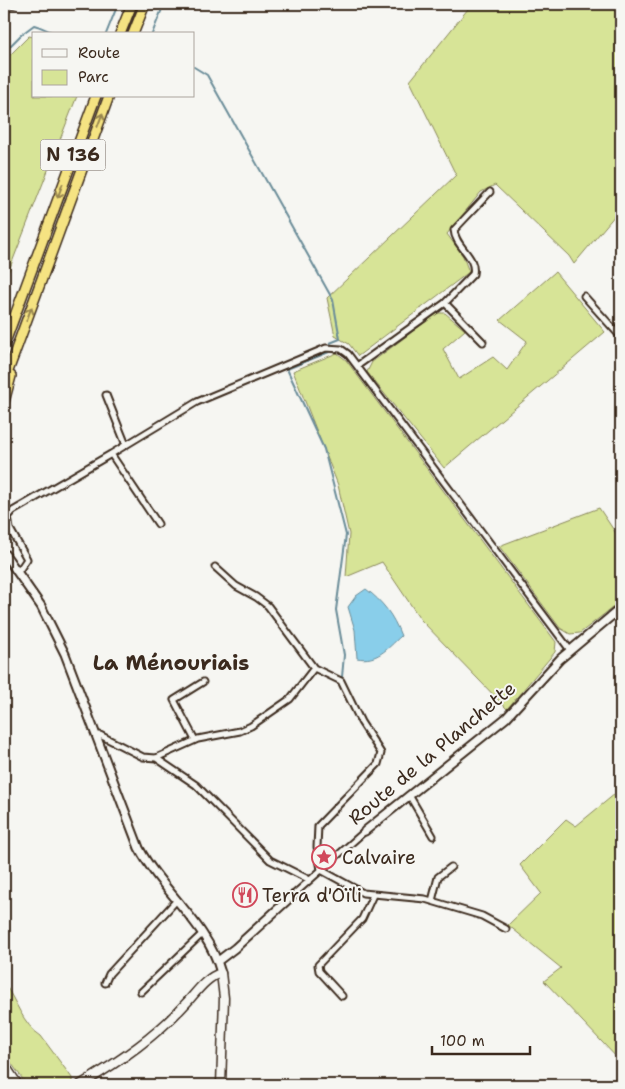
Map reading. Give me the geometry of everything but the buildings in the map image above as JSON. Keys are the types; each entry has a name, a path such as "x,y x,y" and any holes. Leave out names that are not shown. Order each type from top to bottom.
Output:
{"highway":[{"path":"121,32 132,4"},
{"path":"134,32 145,4"},
{"name":"N 136","path":"4,345 95,98"},
{"name":"N 136","path":"4,382 108,98"},
{"path":"4,337 12,323"},
{"path":"4,402 11,378 12,360"}],"main road":[{"path":"80,1085 148,1040 173,1018 209,979 221,973 224,998 221,1085"},
{"path":"4,1064 18,1085"}],"street":[{"path":"4,5 14,4"},
{"path":"357,366 445,303 473,274 473,262 454,236 454,230 490,192"},
{"path":"584,296 621,337"},
{"path":"445,303 483,342"},
{"path":"18,572 27,559 10,529 8,517 13,511 196,402 326,348 341,349 357,366 570,650"},
{"path":"106,395 126,445"},
{"path":"111,454 158,524"},
{"path":"4,553 41,606 65,654 139,848 156,875 202,934 218,961 221,973"},
{"path":"215,567 236,586 268,606 314,668 341,681 361,722 381,753 378,764 367,773 347,798 321,821 318,826 317,847 321,870 373,895 432,901 482,916 506,929"},
{"name":"Route de la Planchette","path":"218,961 364,831 506,718 570,650 621,608"},
{"path":"96,736 100,736 143,757 156,758 195,740 240,731 251,726 290,699 314,668"},
{"path":"195,740 174,700 203,682"},
{"path":"156,758 196,785 270,860 310,880"},
{"path":"409,795 433,836"},
{"path":"432,901 438,877 451,867"},
{"path":"342,996 319,971 318,965 362,919 373,895"},
{"path":"105,983 109,974 176,901"},
{"path":"141,992 202,934"}],"green space":[{"path":"472,4 608,4 621,17 621,208 574,264 569,256 495,185 481,192 447,234 463,256 469,272 358,356 349,344 335,336 327,298 456,175 410,81"},
{"path":"29,36 32,37 32,98 76,98 4,283 4,61"},
{"path":"555,272 605,332 444,468 367,372 372,362 437,313 445,313 465,330 443,349 459,379 493,357 507,370 527,341 500,320"},
{"path":"337,353 346,360 556,642 555,652 507,709 421,620 382,562 346,577 349,534 338,485 293,371"},
{"path":"599,508 621,541 621,601 580,633 570,634 560,628 499,546"},
{"path":"621,789 621,1062 544,981 561,968 508,925 541,893 520,865 566,819 576,826"},
{"path":"4,983 29,1025 41,1036 72,1078 72,1085 27,1085 4,1053"}],"water":[{"path":"366,589 387,610 401,636 381,653 364,659 357,658 355,630 348,607 356,596"}],"waterway":[{"path":"107,32 118,4"},
{"path":"153,32 164,4"},
{"path":"4,52 34,25 51,32"},
{"path":"195,68 207,75 333,300 340,339 330,343"},
{"path":"329,352 287,369 324,449 346,535 336,610 344,655 342,677"}],"place":[{"name":"Calvaire","path":"324,857"},
{"name":"Terra d'Oïli","path":"245,895"}],"district":[{"name":"La Ménouriais","path":"171,663"}]}
